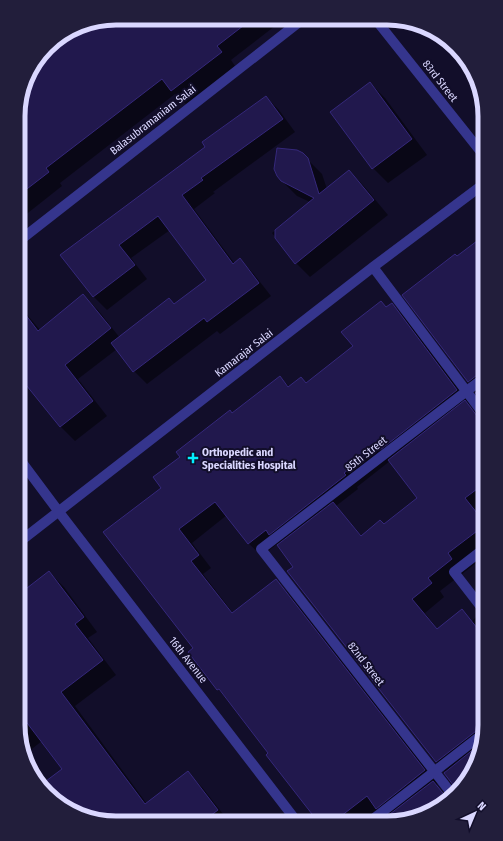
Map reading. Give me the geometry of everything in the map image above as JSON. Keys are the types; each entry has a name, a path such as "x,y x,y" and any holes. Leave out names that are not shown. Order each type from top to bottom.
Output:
{"street":[{"name":"Balasubramaniam Salai","path":"25,236 295,25"},
{"name":"83rd Street","path":"380,25 478,148"},
{"name":"Kamarajar Salai","path":"25,538 372,267 478,187"},
{"path":"372,267 478,407"},
{"name":"85th Street","path":"261,549 478,383"},
{"name":"16th Avenue","path":"25,466 293,816"},
{"name":"82nd Street","path":"261,549 450,791"},
{"path":"478,553 454,572 478,603"},
{"path":"377,816 477,739"}],"building":[{"path":"244,25 217,46 222,52 171,91 162,79 46,168 49,172 25,190 26,104 30,86 40,65 56,47 65,40 86,30 104,26"},
{"path":"370,82 412,139 372,169 330,112"},
{"path":"266,96 283,119 201,178 203,180 182,195 233,264 240,258 259,283 207,322 204,318 133,372 111,343 169,298 174,304 206,280 158,216 119,245 135,265 93,297 60,255 205,147 202,142"},
{"path":"277,148 297,150 308,158 319,194 349,170 374,200 295,264 275,238 275,230 314,198 281,181 277,176 274,169"},
{"path":"478,240 478,374 468,382 402,295 455,254 457,256"},
{"path":"83,294 111,328 65,365 93,401 60,427 25,384 25,314 38,331"},
{"path":"381,301 386,307 392,303 457,390 380,450 378,447 344,473 346,475 269,535 266,530 248,544 215,502 179,529 199,555 191,561 232,613 276,579 425,770 376,809 367,796 341,816 314,816 266,755 268,753 219,689 217,690 188,652 193,648 103,532 161,488 153,477 180,457 176,452 230,410 232,413 280,376 288,387 301,377 306,383 353,346 341,332"},
{"path":"465,400 478,417 478,488 465,498 478,514 478,530 448,553 452,559 428,578 432,583 412,599 437,629 462,609 478,629 478,730 436,762 287,571 293,567 277,545 333,502 361,536 380,520 384,524 417,498 388,460"},
{"path":"49,571 84,617 75,624 103,660 61,692 145,804 188,771 218,810 210,816 104,815 92,813 70,804 60,797 45,782 62,769 25,720 25,590"},
{"path":"475,748 469,765 454,787 444,773"},
{"path":"433,781 445,796 433,804 411,813 393,816 390,814"}],"place":[{"name":"Orthopedic and Specialities Hospital","path":"193,458"}]}
